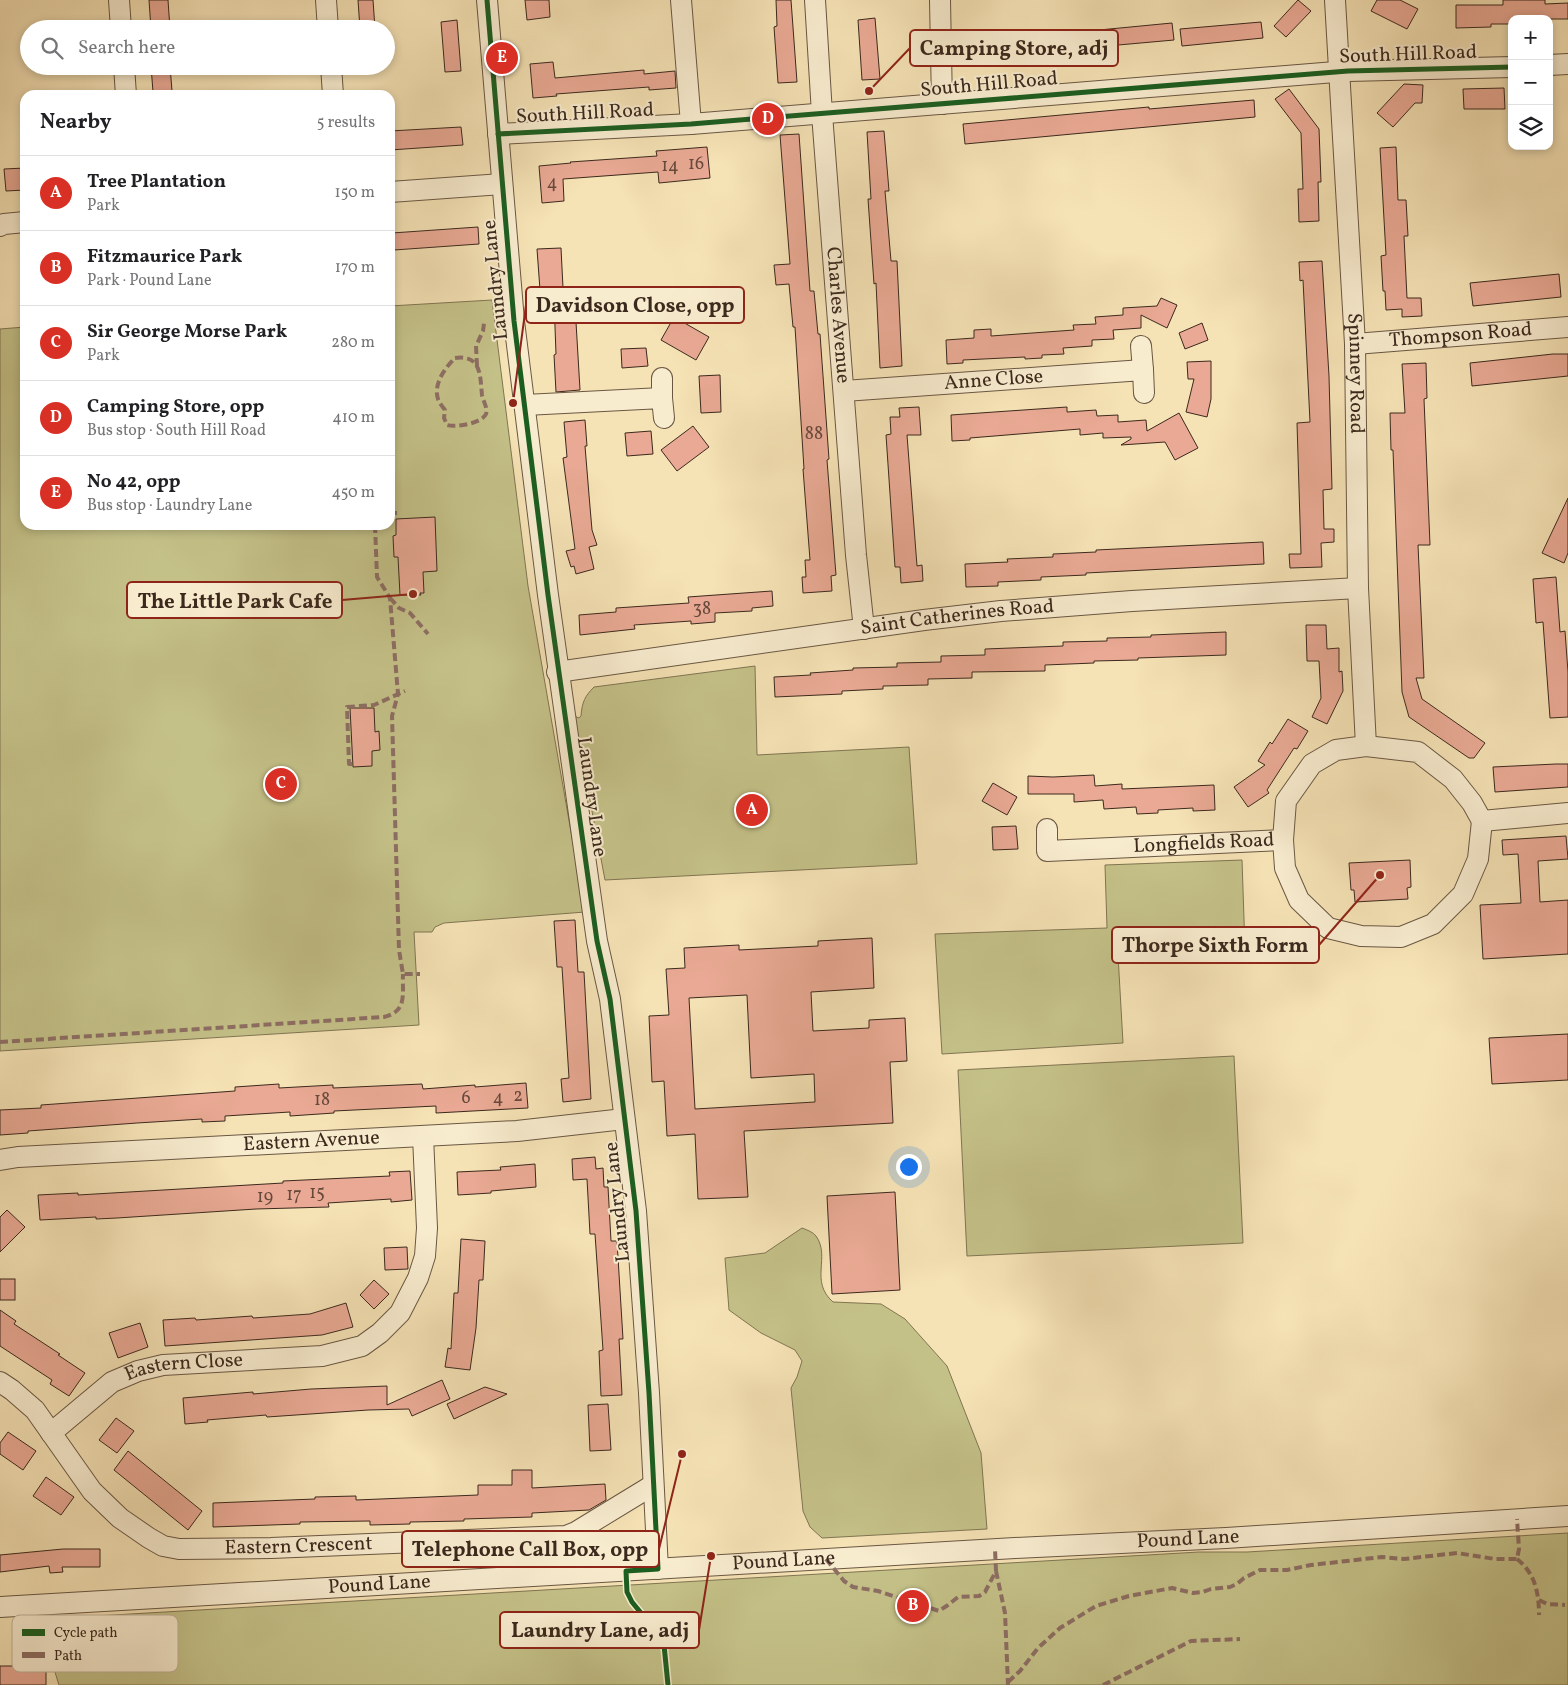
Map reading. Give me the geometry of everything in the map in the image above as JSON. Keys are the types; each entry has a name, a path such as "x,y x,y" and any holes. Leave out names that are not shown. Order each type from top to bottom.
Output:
{"street":[{"path":"119,0 120,20"},
{"path":"326,0 327,20"},
{"name":"Laundry Lane","path":"487,0 514,322 557,672 596,941 610,999 636,1211 658,1569"},
{"path":"681,0 691,124"},
{"name":"Charles Avenue","path":"815,0 856,555 864,629"},
{"path":"940,0 942,104"},
{"name":"Spinney Road","path":"1335,0 1355,344 1358,588 1366,746"},
{"path":"1553,65 1568,64"},
{"name":"South Hill Road","path":"498,134 691,124 1340,72 1508,67"},
{"path":"125,75 126,90"},
{"path":"332,75 333,90"},
{"path":"395,192 502,184"},
{"path":"0,226 20,222"},
{"name":"Thompson Road","path":"1355,344 1568,327"},
{"path":"1141,346 1144,394"},
{"name":"Anne Close","path":"844,391 1143,370"},
{"path":"525,406 663,408 662,378"},
{"name":"Saint Catherines Road","path":"557,672 924,620 1018,610 1132,600 1358,588"},
{"name":"Longfields Road","path":"1047,829 1045,859 1283,840 1286,801 1312,764 1336,750 1366,746 1418,752 1453,779 1472,803 1482,821"},
{"path":"1283,840 1285,868 1299,900 1328,928 1361,936 1401,937 1433,924 1463,894 1478,859 1482,821 1568,813"},
{"name":"Eastern Avenue","path":"0,1160 517,1131 624,1119"},
{"name":"Eastern Close","path":"51,1433 112,1382 138,1371 163,1365 322,1356 362,1346 380,1333 400,1313 418,1278 425,1256 427,1228 423,1136"},
{"name":"Eastern Crescent","path":"0,1382 35,1410 92,1491 120,1518 163,1546 179,1549 271,1548 566,1536 576,1532 653,1485"},
{"name":"Pound Lane","path":"0,1607 994,1549 1226,1538 1568,1516"}],"shaded area":[{"path":"492,300 528,586 585,912 444,923 435,927 432,932 414,932 419,1025 0,1051 0,329 20,327 20,530 395,530 395,306"},
{"path":"755,666 757,755 909,747 917,864 605,880 574,716 579,718 581,716 583,703 588,693 594,687"},
{"path":"1242,860 1245,949 1118,955 1123,1043 942,1054 935,934 1107,928 1105,865"},
{"path":"1234,1056 1243,1243 967,1256 958,1070"},
{"path":"802,1228 815,1235 820,1244 822,1252 822,1286 833,1302 881,1304 905,1319 947,1366 981,1453 987,1529 822,1538 810,1527 803,1511 791,1388 802,1361 795,1350 761,1333 729,1310 725,1258 765,1253"},
{"path":"1568,1533 1568,1685 59,1685 55,1672 178,1672 178,1615 113,1615 1199,1552 1247,1552"}],"building":[{"path":"149,0 168,0 169,20 150,20"},
{"path":"358,0 373,0 374,20 359,20"},
{"path":"525,0 549,0 550,17 527,20"},
{"path":"776,0 791,0 797,82 778,83 774,27 777,26"},
{"path":"1298,0 1311,11 1286,37 1274,26"},
{"path":"1377,0 1400,0 1418,9 1407,29 1371,11"},
{"path":"1503,0 1545,0 1545,4 1568,3 1568,19 1553,19 1553,15 1508,15 1508,24 1491,24 1491,27 1456,28 1456,5 1503,5"},
{"path":"875,18 880,79 862,80 858,20"},
{"path":"457,20 461,71 445,72 441,22"},
{"path":"1261,22 1263,38 1182,46 1180,29"},
{"path":"1172,23 1174,40 1040,52 1041,57 957,66 956,48 1047,39 1047,35"},
{"path":"553,62 555,78 644,70 644,74 675,71 676,88 649,90 649,87 556,94 557,96 533,98 530,64"},
{"path":"152,75 171,75 172,90 153,90"},
{"path":"1404,84 1423,85 1422,103 1415,103 1393,127 1377,113"},
{"path":"1504,88 1505,109 1464,109 1463,89"},
{"path":"1289,89 1319,129 1321,182 1318,182 1319,221 1299,222 1298,189 1303,189 1301,133 1275,99"},
{"path":"1254,100 1255,117 965,144 963,124 1149,107 1149,109"},
{"path":"461,127 463,145 395,150 395,131"},
{"path":"884,131 889,191 885,191 891,261 897,261 902,366 880,368 876,283 874,284 868,199 871,199 867,132"},
{"path":"799,134 810,291 814,291 818,334 820,334 836,575 831,576 832,591 803,593 802,577 806,577 805,560 810,560 795,327 793,327 789,284 776,285 774,265 790,264 780,135"},
{"path":"707,147 710,178 659,183 658,172 563,179 564,201 542,203 539,166 657,156 656,151"},
{"path":"1396,147 1398,200 1406,200 1408,236 1404,236 1407,298 1421,298 1422,316 1402,317 1402,309 1386,310 1385,291 1383,291 1381,256 1386,255 1380,148"},
{"path":"20,168 20,190 6,191 4,169"},
{"path":"478,227 479,244 395,250 395,233"},
{"path":"561,248 563,288 540,290 537,249"},
{"path":"1322,261 1329,376 1332,489 1323,490 1324,529 1334,529 1334,542 1321,543 1322,567 1290,568 1289,554 1301,554 1297,423 1310,422 1303,280 1300,281 1299,262"},
{"path":"1559,274 1561,297 1473,306 1470,283"},
{"path":"1161,298 1177,305 1167,328 1141,315 1141,328 1113,330 1114,339 1092,340 1092,346 1063,348 1064,354 1042,355 1042,358 963,360 963,363 947,364 946,340 974,338 974,330 991,329 991,336 1074,330 1073,325 1096,324 1095,317 1123,315 1123,308 1157,306"},
{"path":"579,299 580,322 576,322 580,390 556,392 554,300"},
{"path":"674,317 709,337 696,360 661,340"},
{"path":"1202,323 1208,340 1185,349 1179,333"},
{"path":"646,348 648,366 622,368 621,349"},
{"path":"1568,354 1568,376 1472,386 1470,363"},
{"path":"1211,361 1211,399 1207,417 1186,412 1194,379 1188,379 1187,362"},
{"path":"1426,363 1427,398 1424,399 1430,545 1418,545 1424,678 1416,678 1422,699 1485,743 1474,758 1469,758 1409,717 1402,692 1390,413 1405,413 1402,364"},
{"path":"720,375 721,412 701,413 699,376"},
{"path":"919,407 921,435 907,435 917,566 922,565 923,581 901,583 900,567 895,567 886,435 891,434 890,417 900,417 899,408"},
{"path":"1067,407 1067,412 1096,410 1097,416 1118,415 1118,422 1146,420 1147,431 1179,413 1198,448 1175,460 1165,442 1121,445 1131,439 1131,437 1103,438 1103,433 1080,435 1080,429 952,441 951,415"},
{"path":"585,420 587,446 585,446 592,530 597,545 589,547 594,569 576,574 574,566 571,567 566,551 575,549 563,458 567,457 564,422"},
{"path":"693,426 709,447 677,471 661,450"},
{"path":"651,431 653,454 627,456 625,433"},
{"path":"1568,498 1568,553 1564,563 1542,553"},
{"path":"435,517 437,571 423,572 424,593 420,593 421,595 400,595 398,557 394,557 393,536 396,535 396,519"},
{"path":"1263,542 1264,564 1086,573 1086,575 1041,577 1041,580 998,582 998,586 966,587 965,564 1008,562 1007,559 1053,557 1053,554 1096,552 1096,550"},
{"path":"1556,577 1560,632 1565,631 1568,672 1568,717 1550,718 1543,622 1536,623 1533,579"},
{"path":"772,591 773,606 752,608 752,611 715,613 715,622 691,624 691,621 634,625 635,629 580,635 579,615 616,612 616,608 689,603 688,597"},
{"path":"1306,625 1326,625 1327,649 1339,648 1339,672 1342,671 1343,691 1327,724 1312,717 1321,698 1319,661 1307,661"},
{"path":"1226,632 1226,655 1138,658 1138,660 1045,665 1045,671 972,672 972,678 928,679 928,685 883,686 883,689 842,691 842,694 775,697 774,677 811,675 810,673 853,670 853,668 897,667 897,663 941,662 941,656 985,655 985,649 1063,646 1063,642 1107,641 1107,638"},
{"path":"350,708 374,708 375,732 379,731 380,750 372,751 372,766 353,767"},
{"path":"1288,719 1308,731 1297,749 1294,748 1267,790 1269,793 1248,807 1234,787 1265,765 1258,761 1270,742 1272,744"},
{"path":"1568,764 1568,787 1495,792 1493,767"},
{"path":"1094,775 1095,786 1122,784 1122,789 1214,785 1215,810 1193,811 1193,808 1158,810 1158,813 1137,814 1136,807 1104,809 1103,800 1074,802 1074,794 1028,794 1028,776"},
{"path":"993,783 1017,797 1007,815 982,801"},
{"path":"1016,826 1018,849 993,850 992,827"},
{"path":"1566,836 1568,859 1538,861 1540,902 1568,900 1568,954 1483,959 1480,905 1521,903 1518,854 1503,855 1502,840"},
{"path":"1410,860 1411,887 1407,888 1408,899 1355,902 1354,890 1351,890 1349,863"},
{"path":"575,920 578,972 584,972 591,1099 563,1102 561,1079 569,1078 562,967 557,967 554,921"},
{"path":"872,938 874,988 811,992 813,1031 869,1028 869,1020 905,1018 907,1061 890,1062 893,1123 744,1131 748,1197 698,1199 695,1134 667,1136 664,1081 652,1082 649,1016 669,1015 666,969 685,968 684,948 739,945 739,950 818,946 818,941","holes":["747,995 751,1078 814,1074 815,1102 695,1109 689,998"]},
{"path":"1568,1034 1568,1080 1492,1084 1489,1038"},
{"path":"526,1083 528,1108 436,1113 436,1106 334,1111 334,1113 290,1116 290,1112 225,1116 225,1121 202,1122 202,1119 137,1123 28,1131 28,1133 0,1135 0,1110 41,1108 41,1105 235,1091 235,1087 279,1084 279,1088 333,1085 333,1088 422,1084 423,1089"},
{"path":"595,1157 596,1169 603,1168 604,1187 608,1187 611,1241 617,1241 623,1339 619,1339 622,1395 601,1396 599,1351 603,1350 595,1234 590,1234 587,1179 573,1180 572,1159"},
{"path":"535,1164 536,1187 458,1195 457,1172 501,1170 500,1167"},
{"path":"410,1171 412,1200 391,1202 391,1199 328,1203 329,1207 256,1209 96,1219 96,1217 40,1220 38,1195 78,1193 78,1195 283,1183 283,1181 390,1176 389,1172"},
{"path":"895,1192 900,1290 832,1294 827,1196"},
{"path":"7,1210 25,1227 0,1252 0,1217"},
{"path":"461,1239 485,1241 483,1280 479,1280 476,1328 470,1370 445,1367 448,1348 451,1349 454,1293 458,1293"},
{"path":"407,1247 408,1269 385,1270 384,1248"},
{"path":"0,1279 15,1279 15,1300 0,1300"},
{"path":"374,1280 389,1294 374,1309 360,1295"},
{"path":"346,1303 353,1327 322,1335 165,1346 163,1320 252,1316 253,1318 310,1314"},
{"path":"0,1310 16,1321 14,1324 85,1373 69,1396 50,1384 52,1380 0,1346"},
{"path":"140,1323 148,1347 118,1358 109,1333"},
{"path":"442,1380 450,1399 412,1416 409,1409 368,1410 267,1417 266,1415 207,1420 208,1422 185,1424 183,1398 253,1392 253,1394 311,1389 387,1386 387,1405"},
{"path":"485,1387 507,1394 454,1419 447,1404"},
{"path":"608,1404 611,1450 590,1451 588,1405"},
{"path":"116,1418 134,1431 117,1453 99,1440"},
{"path":"8,1432 36,1451 23,1470 0,1454 0,1443"},
{"path":"128,1451 202,1511 188,1530 114,1470"},
{"path":"512,1470 532,1470 532,1488 605,1484 606,1500 589,1510 532,1513 532,1517 410,1522 410,1524 370,1525 370,1521 300,1522 300,1524 213,1527 213,1503 315,1499 315,1497 356,1496 356,1500 478,1495 478,1485 512,1485"},
{"path":"46,1477 74,1497 61,1515 33,1496"},
{"path":"63,1549 100,1549 100,1567 62,1567 63,1572 50,1573 49,1566 0,1572 0,1555"},
{"path":"0,1666 12,1666 12,1672 46,1672 46,1685 0,1685"}],"marked path":[{"path":"477,366 476,346 483,331 484,323"},
{"path":"455,358 470,360 478,368 486,414 474,422 451,426 447,425 444,418 445,410 439,400 437,388 444,371 455,358"},
{"path":"375,530 377,577 390,598 398,694 392,716 399,950 403,974 420,974"},
{"path":"390,598 399,608 410,613 428,634"},
{"path":"352,764 349,764 347,707 374,705 405,691"},
{"path":"0,1042 384,1017 397,1011 400,1006 403,995 403,974"},
{"path":"1008,1682 1020,1671 1038,1648 1060,1628 1096,1606 1129,1596 1172,1588 1193,1593 1230,1587 1260,1570 1287,1570 1311,1565 1382,1557 1404,1559 1457,1553 1495,1559 1517,1559 1519,1549 1517,1519"},
{"path":"826,1559 844,1581 853,1587 878,1591 939,1611 958,1597 979,1596 985,1592 996,1571 995,1549"},
{"path":"1517,1559 1528,1571 1535,1584 1539,1615"},
{"path":"996,1571 1005,1613 1008,1685"},
{"path":"1539,1600 1547,1604 1565,1605"},
{"path":"1103,1685 1191,1641 1240,1639"}],"cycle path":[{"path":"487,0 514,321 548,595 597,941 610,999 636,1211 649,1393 658,1569 626,1571 627,1592 632,1602 659,1635 664,1645 668,1685"},
{"path":"498,134 691,124 1348,71 1508,67"}],"place":[{"name":"No 42, opp","path":"502,58"},
{"name":"Camping Store, adj","path":"869,91"},
{"name":"Camping Store, opp","path":"768,119"},
{"name":"Davidson Close, opp","path":"513,403"},
{"name":"The Little Park Cafe","path":"413,594"},
{"name":"Sir George Morse Park","path":"281,784"},
{"name":"Tree Plantation","path":"752,810"},
{"name":"Thorpe Sixth Form","path":"1380,875"},
{"name":"Telephone Call Box, opp","path":"682,1454"},
{"name":"Laundry Lane, adj","path":"711,1556"},
{"name":"Fitzmaurice Park","path":"913,1606"}]}
